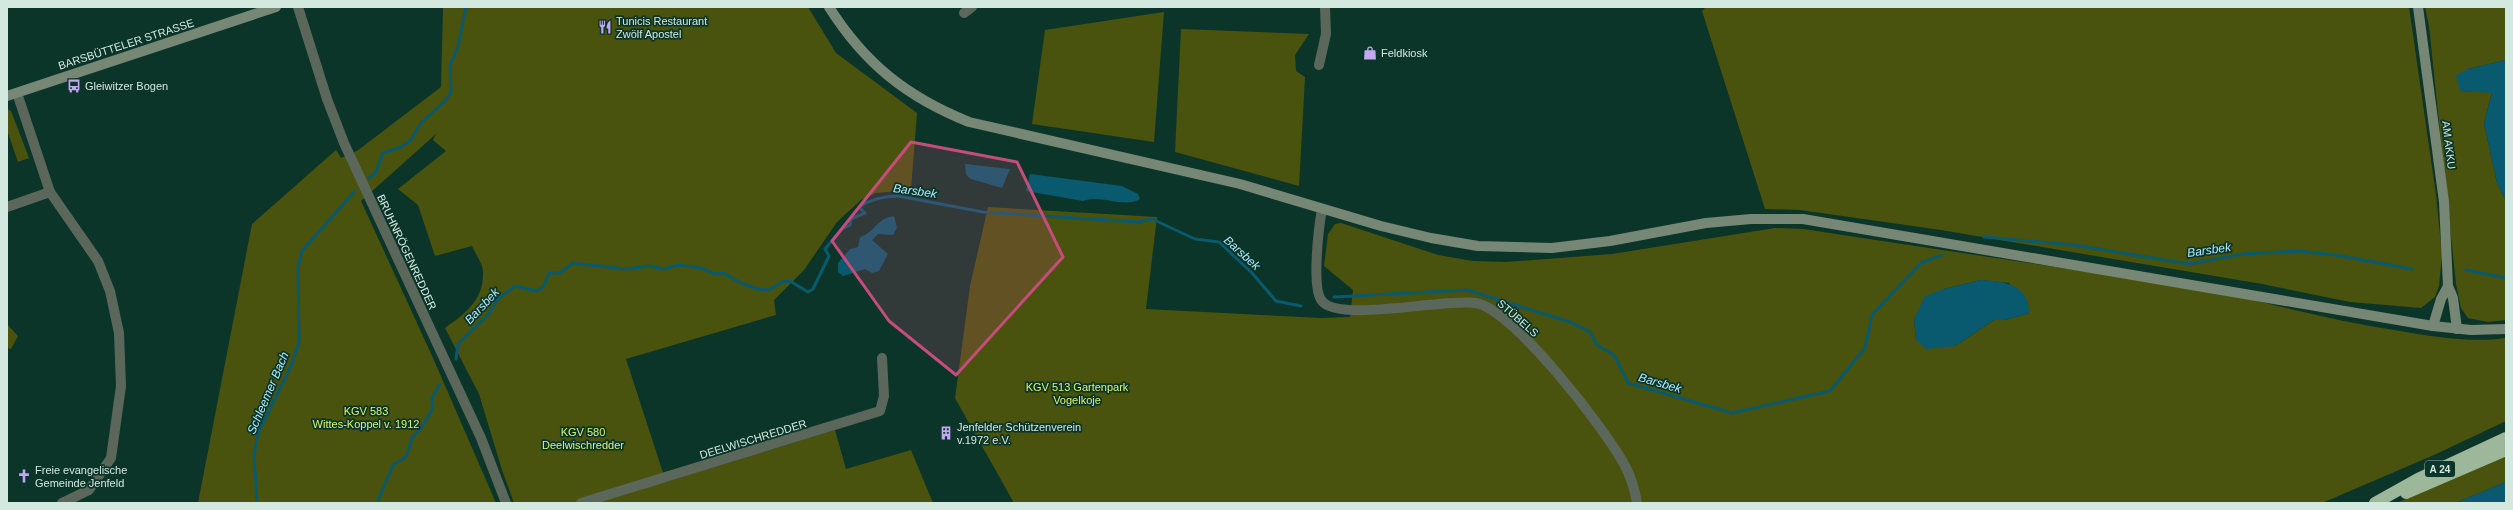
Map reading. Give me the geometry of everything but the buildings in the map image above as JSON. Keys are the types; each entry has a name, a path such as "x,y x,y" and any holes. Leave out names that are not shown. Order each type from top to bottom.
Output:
{"highway":[{"name":"A 24","path":"2376,503 2418,479 2506,438"},
{"name":"A 24","path":"2376,503 2422,487 2506,450"}],"main road":[{"name":"BARSBÜTTELER STRASSE","path":"7,96 276,7"},
{"path":"829,7 840,25 886,77 930,105 981,126 1240,184 1322,209 1431,238 1478,246 1526,249 1598,243 1706,223 1752,219 1803,219 2433,326 2457,329 2506,329"},
{"name":"AM AKKU","path":"2418,7 2444,202 2448,286 2453,298 2457,329"},
{"name":"AM AKKU","path":"2433,326 2441,299 2448,286"}],"street":[{"name":"BRUHNRÖGENREDDER","path":"298,7 327,99 344,143 481,438 506,503"},
{"path":"964,13 972,7"},
{"path":"1319,65 1326,34 1325,7"},
{"path":"17,93 50,192 98,261 115,311 121,359 120,403 111,458 89,490 62,503"},
{"path":"7,207 50,192"},
{"name":"STÜBELS","path":"1322,209 1318,240 1317,288 1322,301 1335,310 1353,311 1456,302 1477,303 1488,307 1531,344 1583,402 1625,466 1637,503"},
{"name":"DEELWISCHREDDER","path":"581,503 880,411 884,396 882,358"}],"highlighted area":[{"path":"911,142 1017,162 1063,257 956,375 889,321 832,241"}],"green space":[{"path":"443,7 808,7 836,53 917,113 911,190 876,193 861,200 837,222 804,270 774,300 776,315 626,359 666,482 835,430 846,469 911,450 933,503 514,503 502,470 479,394 445,328 466,312 477,298 482,282 482,266 472,246 435,256 418,205 398,189 446,151 433,140 436,134 361,201 433,358 496,503 198,503 252,224 336,150 341,158 357,151 441,87"},
{"path":"1706,7 2409,7 2436,195 2442,255 2439,286 2435,297 2421,308 2350,302 2262,284 1941,230 1800,210 1765,209 1702,11"},
{"path":"2425,7 2506,7 2506,60 2468,69 2461,91 2492,92 2484,123 2497,183 2506,201 2506,320 2488,322 2468,318 2461,308 2456,284 2429,26"},
{"path":"1164,12 1154,142 1032,124 1045,30"},
{"path":"1181,29 1309,34 1295,55 1296,71 1305,77 1299,186 1175,152"},
{"path":"7,109 11,111 29,158 18,162 7,130"},
{"name":"KGV 513 Gartenpark Vogelkoje","path":"988,207 1157,217 1146,309 1321,318 1350,317 1353,290 1324,266 1328,234 1335,224 1341,223 1438,255 1473,261 1506,262 1612,254 1775,228 1803,229 2227,293 2334,319 2426,335 2466,340 2506,338 2506,421 2434,455 2322,503 1014,503 955,398 970,286","holes":["1981,280 2009,283 2029,313 2005,320 1994,320 1955,346 1916,340 1914,319 1944,289"]},
{"path":"7,324 18,336 11,349 7,348"},
{"path":"2506,453 2506,482 2455,503 2397,503"}],"water":[{"path":"2506,60 2506,201 2497,183 2484,123 2492,93 2460,91 2456,75 2468,69"},
{"path":"965,164 1010,169 1002,188 971,179 966,175"},
{"path":"1030,174 1122,186 1138,194 1140,199 1127,203 1098,199 1083,201 1026,191"},
{"path":"894,216 897,228 893,235 878,234 872,240 888,254 879,271 872,273 865,269 843,276 838,272 838,263 850,249 858,247 860,237 865,235 883,220"},
{"path":"1981,280 2007,283 2014,286 2025,296 2029,313 2005,320 1994,320 1955,346 1926,349 1916,340 1914,319 1925,296 1944,289"},
{"path":"2506,482 2506,503 2455,503"}],"waterway":[{"name":"Schleemer Bach","path":"369,178 376,172 383,153 401,147 410,141 421,123 445,101 451,92 450,66 458,46 466,7"},
{"name":"Schleemer Bach","path":"257,503 254,455 258,433 291,366 299,343 298,267 302,251 355,191"},
{"name":"Barsbek","path":"456,359 458,344 489,314 497,300 515,286 537,291 544,286 549,273 560,273 573,263 626,269 650,266 663,269 679,265 701,268 715,274 724,273 739,282 757,289 769,290 782,282 790,281 808,292 813,289 829,256 825,249 842,229 850,225 851,219 865,213 859,207 873,200 893,196 983,212 1138,222 1152,219 1195,239 1219,242 1252,273 1276,301 1301,306"},
{"name":"Barsbek","path":"1984,237 2074,245 2189,264 2243,254 2299,251 2335,255 2412,269"},
{"name":"Barsbek","path":"1334,297 1467,290 1570,322 1590,332 1597,345 1614,355 1628,383 1732,413 1830,391 1865,348 1872,315 1921,263 1942,255"},
{"name":"Barsbek","path":"2466,270 2506,278"},
{"name":"Barsbek","path":"377,503 393,465 406,457 412,438 421,428 432,410 432,398 440,384"}],"place":[{"name":"Tunicis Restaurant Zwölf Apostel","path":"605,27"},
{"name":"Feldkiosk","path":"1370,53"},
{"name":"Gleiwitzer Bogen","path":"74,86"},
{"name":"Jenfelder Schützenverein v.1972 e.V.","path":"946,433"},
{"name":"Freie evangelische Gemeinde Jenfeld","path":"24,476"}],"park label":[{"name":"KGV 583 Wittes-Koppel v. 1912","path":"366,417"},
{"name":"KGV 580 Deelwischredder","path":"583,438"}]}
